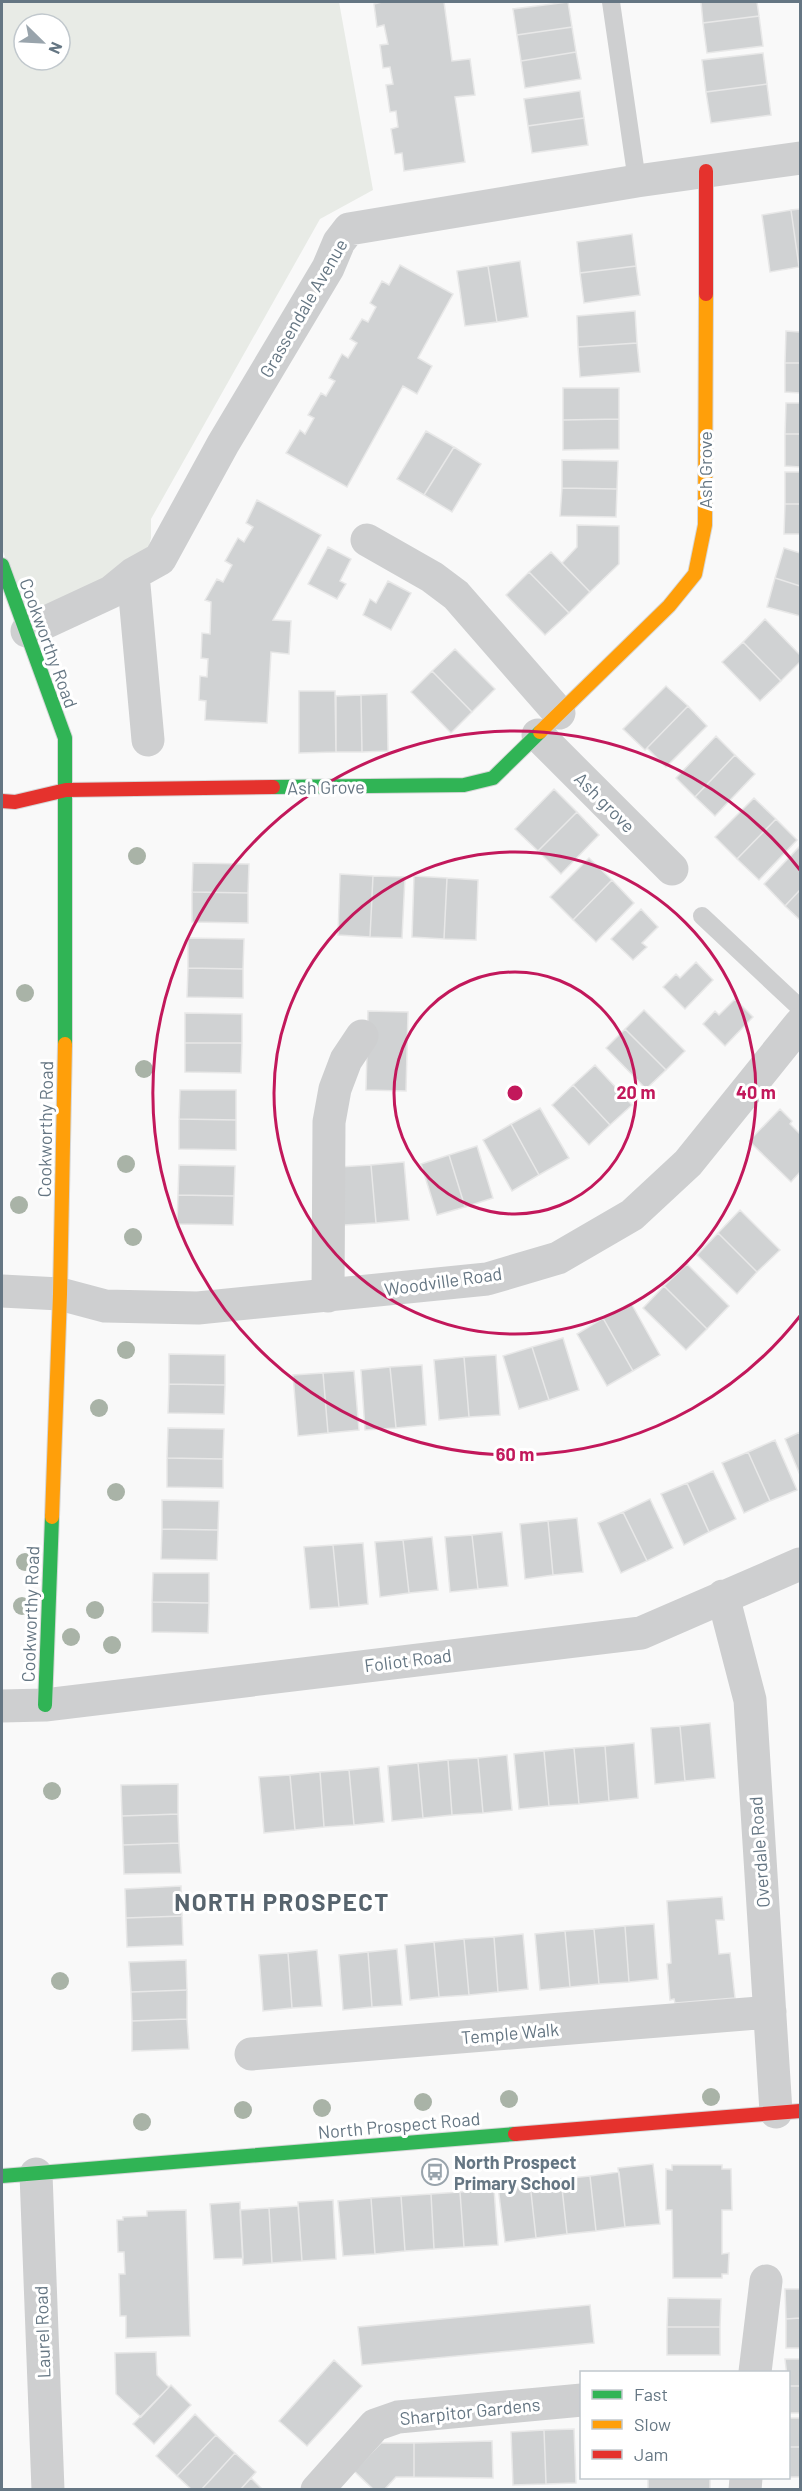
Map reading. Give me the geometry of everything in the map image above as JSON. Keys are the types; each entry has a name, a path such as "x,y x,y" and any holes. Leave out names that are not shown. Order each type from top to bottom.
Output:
{"street":[{"name":"Grassendale Avenue","path":"27,631 111,592 133,574 160,559 223,444 328,268 339,242 349,229 637,181 801,158"},
{"name":"Ash Grove","path":"2,801 15,802 66,790 464,785 494,778 669,606 695,574 705,525 706,171"},
{"path":"367,540 432,577 456,595 548,724"},
{"name":"Cookworthy Road","path":"2,565 65,738 66,1001 60,1294 45,1705"},
{"path":"133,574 148,740"},
{"name":"Ash grove","path":"548,724 672,869"},
{"path":"328,1296 329,1122 335,1089 346,1060 362,1036"},
{"name":"Woodville Road","path":"2,1291 60,1294 105,1305 198,1308 487,1279 558,1258 632,1215 688,1163 796,1038"},
{"name":"Foliot Road","path":"2,1706 45,1705 641,1633 801,1564"},
{"name":"Overdale Road","path":"723,1596 750,1700 770,2012 788,2111"},
{"name":"Temple Walk","path":"250,2054 770,2012"},
{"name":"North Prospect Road","path":"2,2176 788,2111"},
{"name":"Laurel Road","path":"36,2174 48,2490"},
{"path":"755,2371 766,2281"},
{"name":"Sharpitor Gardens","path":"317,2490 375,2425 398,2417 580,2400"}],"lane":[{"path":"611,2 637,181"},
{"path":"702,916 801,1008"}],"shaded area":[{"path":"2,2 339,2 373,190 320,219 151,519 151,538 145,562 28,617 2,549"}],"building":[{"path":"444,2 452,61 470,59 475,95 455,97 465,162 404,171 402,153 395,154 391,129 398,127 396,111 390,112 386,85 393,84 390,67 383,68 380,45 388,44 384,25 377,27 374,4"},
{"path":"568,2 572,27 517,35 513,9"},
{"path":"701,2 757,2 759,16 703,23"},
{"path":"759,16 763,46 707,53 703,23"},
{"path":"572,27 576,52 521,61 517,35"},
{"path":"576,52 581,79 525,88 521,61"},
{"path":"763,53 767,84 706,92 702,60"},
{"path":"767,84 771,115 711,123 706,92"},
{"path":"580,91 584,118 528,126 524,99"},
{"path":"584,118 588,145 532,153 528,126"},
{"path":"800,209 800,267 799,267 791,210"},
{"path":"791,210 799,267 770,272 762,215"},
{"path":"632,234 636,266 580,273 577,242"},
{"path":"520,261 528,317 497,322 488,266"},
{"path":"400,265 453,294 418,358 432,366 417,394 403,386 347,487 286,453 300,430 305,434 314,418 308,415 321,393 326,396 335,381 329,378 342,354 348,358 357,343 350,339 362,319 368,322 376,307 370,303 382,281 389,285"},
{"path":"488,266 497,322 465,326 457,271"},
{"path":"636,266 640,295 584,303 580,273"},
{"path":"635,311 637,343 578,347 577,316"},
{"path":"786,331 800,332 800,363 785,363"},
{"path":"637,343 640,372 580,377 578,347"},
{"path":"785,363 800,363 800,393 785,392"},
{"path":"563,388 619,388 619,419 563,420"},
{"path":"786,403 800,403 800,434 785,434"},
{"path":"619,419 619,449 563,450 563,420"},
{"path":"426,431 454,447 424,495 397,479"},
{"path":"785,434 800,434 800,467 785,466"},
{"path":"454,447 481,464 452,512 424,495"},
{"path":"562,460 618,461 617,489 562,488"},
{"path":"785,472 800,472 800,504 785,504"},
{"path":"562,488 617,489 616,517 560,516"},
{"path":"257,500 321,535 273,620 291,621 289,654 271,652 267,723 205,720 206,701 199,700 200,676 207,677 208,659 201,658 202,633 210,634 211,602 205,600 217,579 223,582 232,565 225,561 238,538 244,542 253,527 246,523"},
{"path":"785,504 800,504 800,534 784,534"},
{"path":"577,525 619,526 619,564 590,592 562,563 577,547"},
{"path":"328,547 351,559 340,581 346,584 337,599 308,584"},
{"path":"784,548 800,553 800,586 775,578"},
{"path":"551,552 590,592 569,613 529,572"},
{"path":"529,572 569,613 545,635 506,595"},
{"path":"775,578 800,586 800,616 767,607"},
{"path":"388,581 411,593 391,630 363,615 370,599 376,603"},
{"path":"765,619 800,655 800,662 781,681 743,642"},
{"path":"743,642 781,681 760,701 722,662"},
{"path":"455,649 495,689 472,712 432,671"},
{"path":"432,671 472,712 451,733 411,692"},
{"path":"666,686 688,706 645,750 623,729"},
{"path":"299,691 335,691 336,752 299,753"},
{"path":"387,694 388,751 362,752 361,695"},
{"path":"361,695 362,752 336,752 336,696"},
{"path":"688,706 707,726 666,767 647,748"},
{"path":"716,736 735,755 695,797 676,778"},
{"path":"735,755 755,774 715,816 695,797"},
{"path":"554,789 577,812 538,851 515,829"},
{"path":"754,798 776,819 737,859 715,837"},
{"path":"577,812 599,835 561,874 538,851"},
{"path":"776,819 797,840 759,880 737,859"},
{"path":"800,846 800,890 785,906 764,884"},
{"path":"589,858 612,880 573,920 550,897"},
{"path":"193,863 249,864 248,893 192,892"},
{"path":"340,874 373,876 370,937 338,935"},
{"path":"373,876 405,877 402,938 370,937"},
{"path":"414,876 447,878 444,939 412,937"},
{"path":"447,878 478,880 476,940 444,939"},
{"path":"612,880 634,903 596,942 573,920"},
{"path":"800,890 800,920 785,906"},
{"path":"192,892 248,893 248,923 192,922"},
{"path":"641,909 658,927 642,943 647,947 633,960 611,939"},
{"path":"188,938 244,939 243,969 188,968"},
{"path":"696,962 713,980 685,1009 663,987 676,974 680,978"},
{"path":"188,968 243,969 243,998 187,997"},
{"path":"735,999 753,1017 725,1046 703,1024 715,1011 719,1015"},
{"path":"644,1010 685,1051 666,1070 625,1029"},
{"path":"368,1011 408,1012 406,1091 366,1090"},
{"path":"185,1013 242,1014 242,1043 185,1043"},
{"path":"625,1029 666,1070 646,1089 606,1048"},
{"path":"185,1043 242,1043 241,1073 185,1072"},
{"path":"595,1065 632,1105 610,1125 573,1085"},
{"path":"573,1085 610,1125 589,1145 552,1105"},
{"path":"180,1090 236,1090 236,1120 179,1119"},
{"path":"540,1108 569,1158 539,1175 511,1124"},
{"path":"780,1109 792,1121 790,1124 800,1134 800,1172 791,1182 749,1141"},
{"path":"179,1119 236,1120 236,1150 179,1149"},
{"path":"511,1124 539,1175 512,1191 483,1140"},
{"path":"477,1146 493,1198 465,1207 449,1155"},
{"path":"449,1155 465,1207 437,1215 421,1164"},
{"path":"404,1162 409,1220 376,1223 371,1165"},
{"path":"179,1165 235,1166 234,1196 178,1195"},
{"path":"371,1165 376,1223 344,1225 339,1167"},
{"path":"178,1195 234,1196 233,1225 177,1224"},
{"path":"740,1210 780,1250 757,1272 718,1233"},
{"path":"718,1233 757,1272 737,1294 697,1255"},
{"path":"687,1264 729,1306 707,1329 664,1286"},
{"path":"664,1286 707,1329 686,1350 643,1308"},
{"path":"631,1303 660,1355 633,1371 603,1318"},
{"path":"603,1318 633,1371 607,1386 577,1334"},
{"path":"563,1338 579,1390 549,1400 532,1347"},
{"path":"532,1347 549,1400 519,1409 503,1356"},
{"path":"169,1354 225,1355 225,1385 169,1384"},
{"path":"496,1355 500,1415 469,1417 464,1357"},
{"path":"464,1357 469,1417 439,1420 434,1360"},
{"path":"422,1365 426,1425 396,1428 390,1367"},
{"path":"390,1367 396,1428 365,1430 361,1370"},
{"path":"354,1371 359,1430 328,1433 323,1373"},
{"path":"323,1373 328,1433 298,1436 293,1375"},
{"path":"169,1384 225,1385 224,1414 168,1413"},
{"path":"168,1428 224,1429 223,1459 167,1458"},
{"path":"800,1432 800,1475 785,1439"},
{"path":"775,1440 797,1490 770,1501 748,1452"},
{"path":"748,1452 770,1501 744,1513 722,1463"},
{"path":"167,1458 223,1459 223,1488 167,1487"},
{"path":"713,1471 736,1519 709,1532 687,1483"},
{"path":"687,1483 709,1532 684,1545 661,1494"},
{"path":"650,1499 673,1548 647,1561 623,1512"},
{"path":"162,1500 219,1501 218,1530 162,1529"},
{"path":"623,1512 647,1561 621,1573 598,1523"},
{"path":"577,1518 583,1572 553,1575 548,1521"},
{"path":"548,1521 553,1575 525,1579 520,1524"},
{"path":"162,1529 218,1530 217,1560 161,1559"},
{"path":"502,1532 508,1586 478,1589 472,1535"},
{"path":"472,1535 478,1589 450,1592 445,1537"},
{"path":"432,1537 438,1590 409,1593 403,1540"},
{"path":"403,1540 409,1593 380,1597 375,1542"},
{"path":"363,1543 368,1604 339,1607 333,1545"},
{"path":"333,1545 339,1607 310,1609 304,1547"},
{"path":"153,1573 209,1573 209,1603 152,1602"},
{"path":"152,1602 209,1603 208,1633 152,1632"},
{"path":"710,1723 715,1778 685,1781 680,1726"},
{"path":"680,1726 685,1781 655,1784 651,1728"},
{"path":"634,1743 638,1798 609,1801 605,1746"},
{"path":"605,1746 609,1801 579,1804 574,1748"},
{"path":"574,1748 579,1804 549,1806 544,1751"},
{"path":"544,1751 549,1806 519,1809 514,1754"},
{"path":"507,1755 512,1810 483,1813 478,1758"},
{"path":"478,1758 483,1813 452,1815 448,1760"},
{"path":"448,1760 452,1815 423,1818 418,1763"},
{"path":"418,1763 423,1818 392,1821 388,1766"},
{"path":"379,1767 384,1822 354,1825 349,1770"},
{"path":"349,1770 354,1825 324,1827 320,1772"},
{"path":"320,1772 324,1827 295,1830 290,1775"},
{"path":"290,1775 295,1830 264,1833 259,1777"},
{"path":"178,1784 178,1814 122,1816 121,1785"},
{"path":"178,1814 179,1843 123,1845 122,1816"},
{"path":"179,1843 181,1873 124,1874 123,1845"},
{"path":"181,1886 182,1916 126,1918 125,1889"},
{"path":"722,1897 724,1920 716,1920 719,1954 730,1953 735,1998 675,2003 674,1999 670,2000 667,1964 671,1963 667,1901"},
{"path":"182,1916 183,1945 127,1947 126,1918"},
{"path":"654,1924 658,1979 629,1982 625,1926"},
{"path":"625,1926 629,1982 599,1984 594,1929"},
{"path":"594,1929 599,1984 570,1987 565,1931"},
{"path":"565,1931 570,1987 540,1990 535,1934"},
{"path":"523,1934 528,1989 498,1992 494,1937"},
{"path":"494,1937 498,1992 469,1995 464,1939"},
{"path":"464,1939 469,1995 439,1997 434,1942"},
{"path":"434,1942 439,1997 410,2000 405,1945"},
{"path":"397,1949 402,2005 372,2007 368,1952"},
{"path":"317,1950 322,2006 292,2008 288,1953"},
{"path":"368,1952 372,2007 343,2010 339,1955"},
{"path":"288,1953 292,2008 263,2011 259,1955"},
{"path":"186,1960 187,1990 131,1992 129,1962"},
{"path":"187,1990 187,2019 132,2021 131,1992"},
{"path":"187,2019 189,2049 132,2051 132,2021"},
{"path":"653,2164 660,2224 625,2227 618,2168"},
{"path":"672,2165 722,2165 722,2169 731,2169 732,2210 722,2210 722,2254 729,2253 728,2274 722,2274 722,2278 673,2278 672,2210 666,2210 666,2169 672,2170"},
{"path":"619,2172 625,2227 596,2231 590,2176"},
{"path":"590,2176 596,2231 567,2234 561,2179"},
{"path":"561,2179 567,2234 536,2238 530,2183"},
{"path":"530,2183 536,2238 505,2242 498,2187"},
{"path":"494,2189 498,2245 464,2247 460,2192"},
{"path":"460,2192 464,2247 434,2249 431,2194"},
{"path":"431,2194 434,2249 405,2251 401,2196"},
{"path":"401,2196 405,2251 375,2254 371,2198"},
{"path":"371,2198 375,2254 343,2256 338,2201"},
{"path":"333,2200 336,2259 302,2261 298,2202"},
{"path":"240,2202 243,2258 214,2259 210,2204"},
{"path":"298,2206 302,2261 272,2263 269,2208"},
{"path":"269,2208 272,2263 243,2265 240,2210"},
{"path":"186,2210 190,2336 126,2338 126,2316 120,2316 119,2274 125,2274 124,2252 118,2252 117,2220 123,2220 123,2217 147,2216 147,2211"},
{"path":"785,2289 800,2289 800,2318 786,2319"},
{"path":"668,2298 721,2299 720,2327 667,2327"},
{"path":"590,2305 594,2343 362,2365 358,2327"},
{"path":"800,2318 800,2348 786,2348 786,2319"},
{"path":"667,2327 720,2327 720,2355 667,2355"},
{"path":"156,2352 157,2375 169,2387 141,2417 116,2394 115,2353"},
{"path":"785,2359 800,2359 800,2386 790,2386 790,2371 786,2371"},
{"path":"334,2360 362,2386 307,2446 279,2421"},
{"path":"171,2385 191,2405 154,2444 133,2424"},
{"path":"790,2386 800,2386 800,2413 790,2413"},
{"path":"195,2414 216,2435 177,2476 156,2456"},
{"path":"790,2418 800,2418 800,2447 790,2447"},
{"path":"574,2429 576,2483 546,2484 544,2430"},
{"path":"544,2430 546,2484 513,2485 511,2432"},
{"path":"216,2435 235,2453 201,2490 192,2490 177,2476"},
{"path":"492,2441 493,2478 414,2477 414,2443"},
{"path":"381,2443 414,2443 414,2477 396,2477 384,2490 374,2490 354,2471"},
{"path":"790,2447 800,2447 800,2477 790,2477"},
{"path":"235,2453 256,2472 240,2490 201,2490"},
{"path":"251,2478 263,2490 240,2490"},
{"path":"648,2479 710,2479 710,2490 648,2490"}],"traffic: fast":[{"path":"2,565 65,738 65,1044"},
{"path":"273,787 464,785 493,778 540,732"},
{"path":"45,1705 52,1517"},
{"path":"2,2176 515,2134"}],"traffic: slow":[{"path":"540,732 669,606 695,574 705,525 706,294"},
{"path":"52,1517 60,1294 65,1044"}],"traffic: jam":[{"path":"706,171 706,294"},
{"path":"2,801 15,802 66,790 273,787"},
{"path":"515,2134 800,2111"}],"place":[{"name":"North Prospect Primary School","path":"435,2172"}],"district":[{"name":"NORTH PROSPECT","path":"282,1901"}]}
